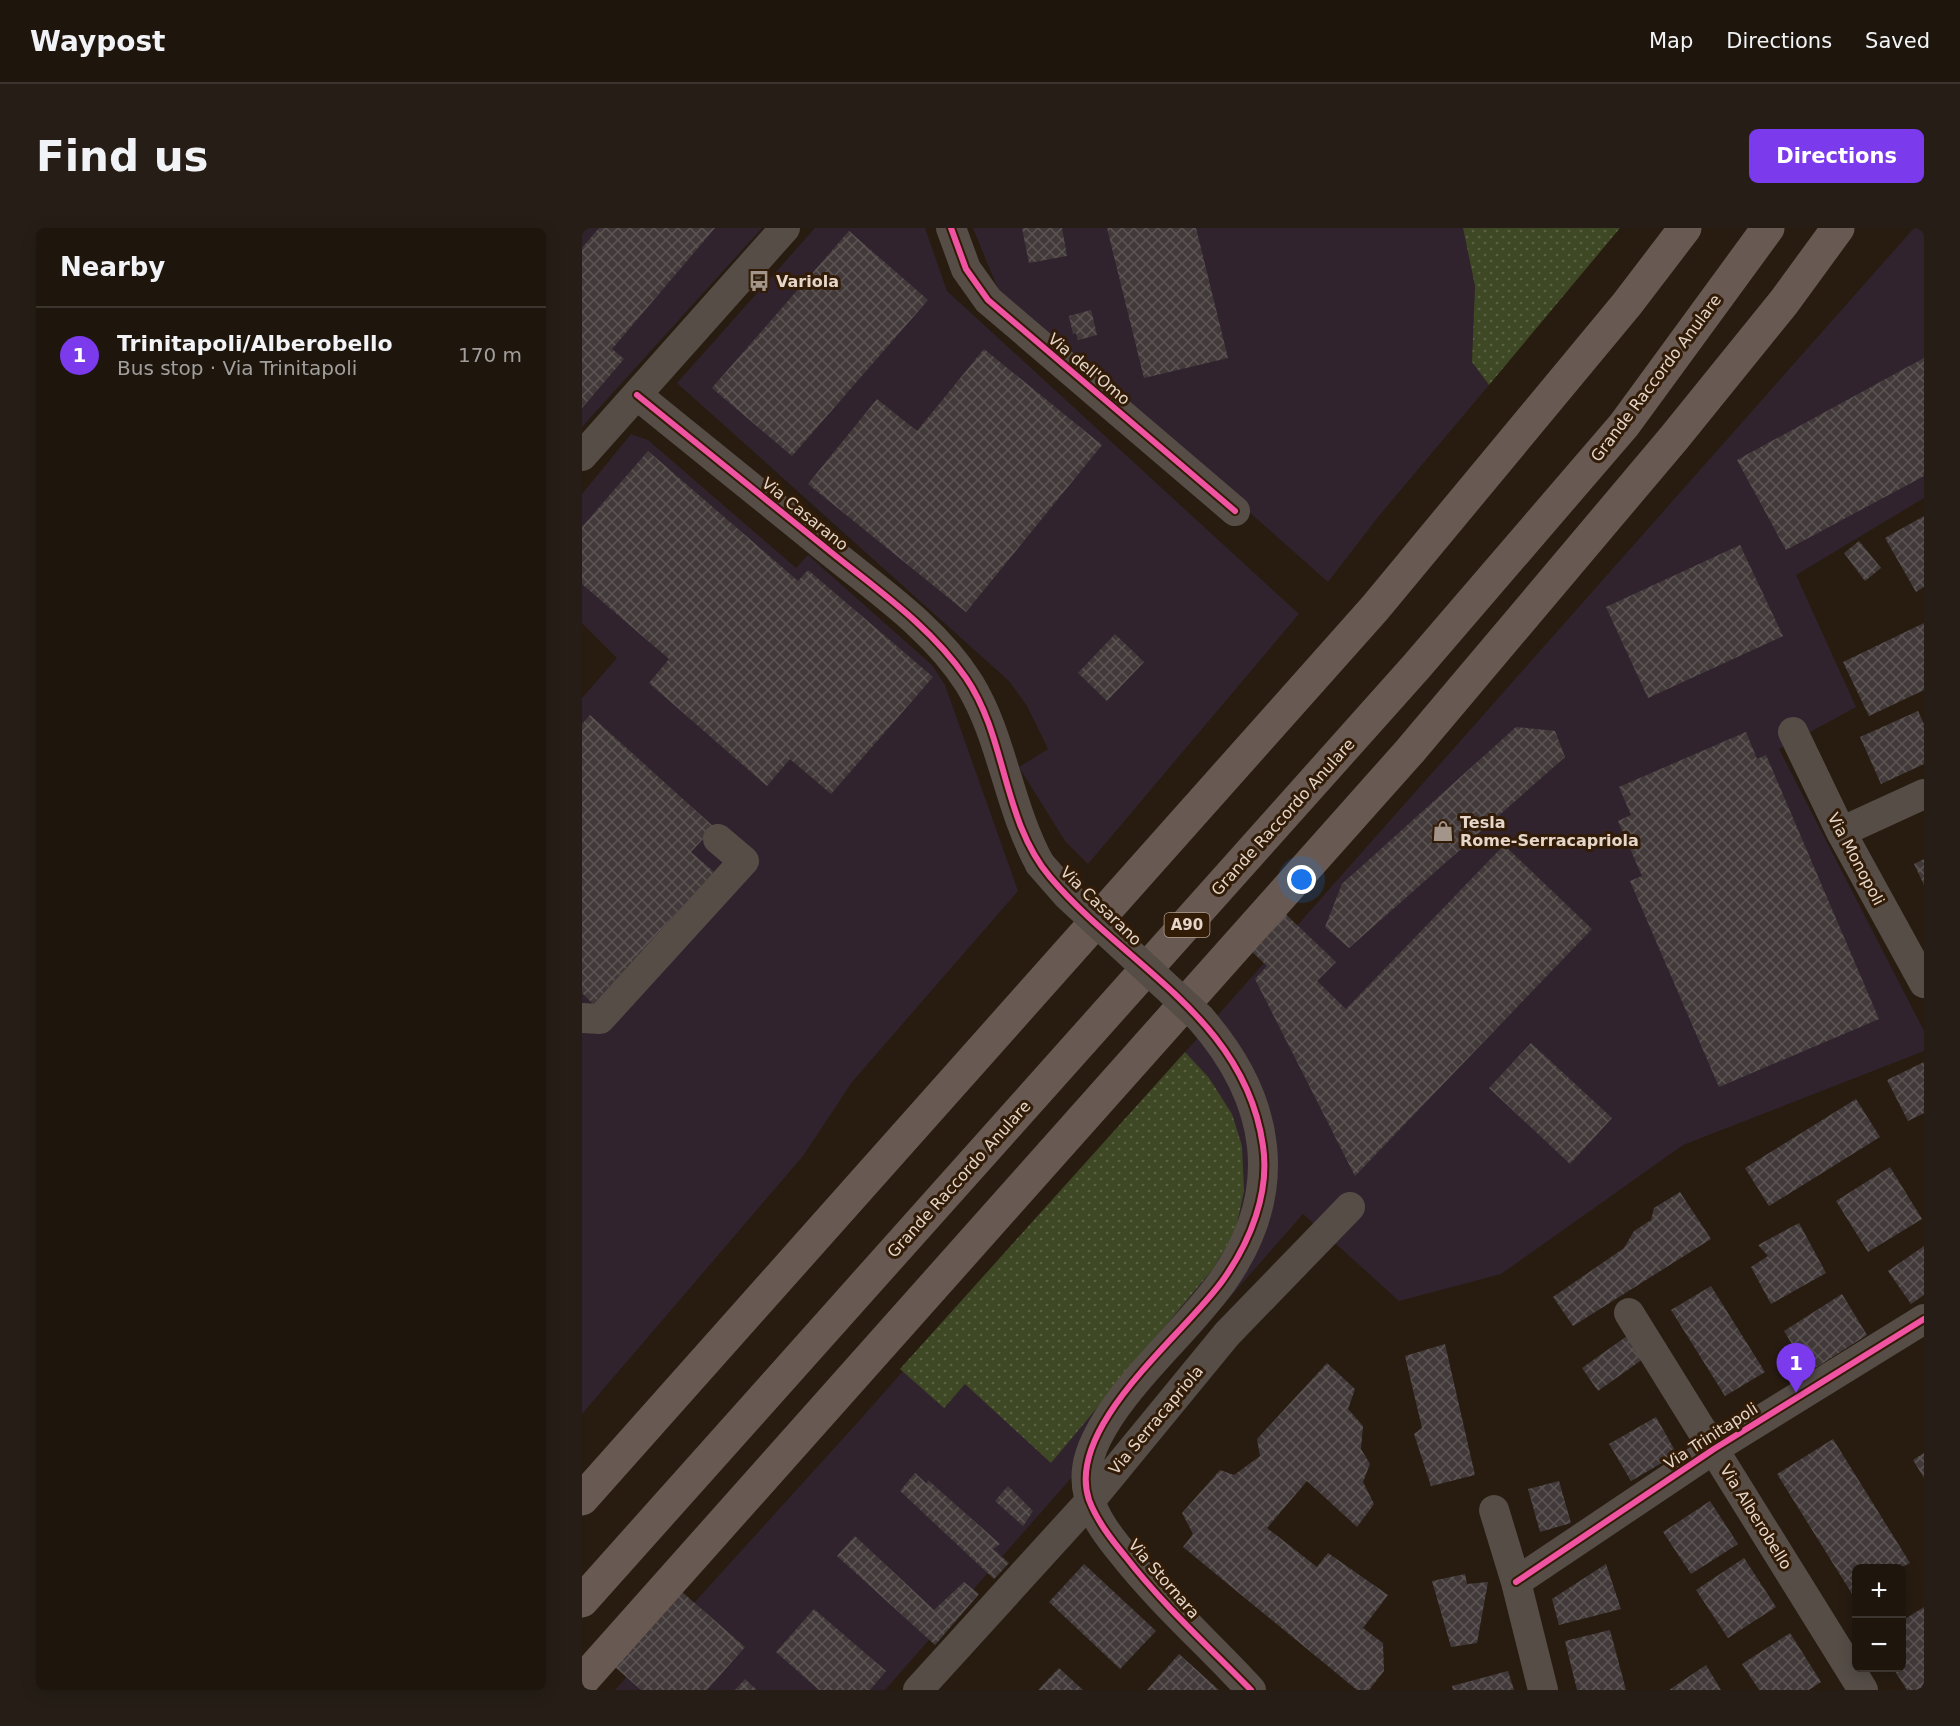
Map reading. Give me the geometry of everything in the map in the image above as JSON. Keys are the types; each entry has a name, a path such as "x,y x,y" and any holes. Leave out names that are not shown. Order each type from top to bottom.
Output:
{"highway":[{"path":"1627,304 1671,228"},
{"path":"582,1498 1375,608 1627,304 1685,228"},
{"name":"Grande Raccordo Anulare","path":"582,1601 1416,667 1623,425 1768,228"},
{"path":"582,1681 1191,995 1305,872 1580,551 1784,302 1838,228"},
{"path":"1784,302 1853,228"}],"street":[{"path":"582,456 785,228"},
{"name":"Via dell'Omo","path":"951,228 966,269 988,300 1235,510"},
{"name":"Via Casarano","path":"637,394 901,609 948,656 967,680 981,705 1021,828 1040,864 1068,896 1200,1018 1231,1058 1255,1108 1265,1166 1258,1205 1242,1247 1229,1271 1118,1404 1095,1442 1085,1470"},
{"name":"Via Monopoli","path":"1793,732 1841,832 1924,983"},
{"path":"1841,832 1924,794"},
{"path":"582,1017 600,1019 744,861 718,839"},
{"name":"Via Serracapriola","path":"918,1690 1090,1501 1227,1334 1350,1207"},
{"name":"Via Alberobello","path":"1629,1313 1863,1690"},
{"name":"Via Trinitapoli","path":"1516,1582 1714,1449 1924,1319"},
{"name":"Via Stornara","path":"1085,1470 1090,1501 1113,1542 1158,1596 1251,1690"},
{"path":"1494,1510 1516,1582 1543,1690"}],"shaded area":[{"path":"582,228 762,228 582,427"},
{"path":"815,228 925,228 947,291 1299,614 1088,864 1065,841 1019,767 1048,749 1027,706 1009,681 677,383"},
{"path":"973,228 1463,228 1475,286 1472,362 1489,385 1378,517 1328,582 998,289"},
{"path":"1914,228 1924,228 1924,498 1796,575 1856,707 1779,749 1924,1031 1924,1051 1683,1145 1501,1274 1399,1301 1303,1214 885,1690 615,1690 858,1422"},
{"path":"631,434 648,440 796,568 808,555 932,665 945,685 1018,891 852,1082 803,1156 582,1414 582,698 617,658 582,623 582,494"}],"green space":[{"path":"1463,228 1620,228 1489,385 1472,362 1475,286"},
{"path":"1185,1052 1209,1078 1232,1114 1242,1146 1244,1191 1235,1233 1212,1270 1051,1463 965,1384 944,1408 900,1369"}],"building":[{"path":"599,228 715,228 612,349 624,359 582,408 582,248"},
{"path":"1022,228 1062,228 1067,256 1029,263"},
{"path":"1107,228 1196,228 1228,358 1144,378"},
{"path":"849,231 928,300 792,456 712,388"},
{"path":"1091,310 1097,335 1078,340 1076,333 1073,334 1069,316"},
{"path":"984,349 1102,445 966,612 808,484 877,399 917,431"},
{"path":"1924,358 1924,476 1786,550 1737,460"},
{"path":"648,451 798,581 808,570 933,677 831,794 790,759 767,786 649,683 669,659 582,584 582,527"},
{"path":"1924,516 1924,587 1916,592 1885,538"},
{"path":"1859,541 1881,568 1865,581 1844,553"},
{"path":"1740,545 1783,636 1648,698 1606,607"},
{"path":"1924,623 1924,690 1869,716 1843,662"},
{"path":"1115,634 1144,662 1107,701 1078,673"},
{"path":"1918,711 1924,724 1924,764 1881,784 1860,737"},
{"path":"590,715 714,827 691,852 714,872 593,1004 582,993 582,724"},
{"path":"1516,727 1555,731 1565,757 1349,948 1325,927 1342,884"},
{"path":"1746,732 1757,759 1766,755 1879,1019 1719,1087 1630,881 1642,876 1618,821 1631,815 1619,787"},
{"path":"1504,845 1592,929 1355,1176 1255,979 1267,966 1242,942 1277,906 1336,962 1317,981 1346,1009"},
{"path":"1924,859 1924,885 1914,864"},
{"path":"1531,1043 1612,1118 1570,1164 1489,1088"},
{"path":"1924,1062 1924,1113 1908,1121 1887,1080"},
{"path":"1856,1099 1880,1137 1769,1206 1745,1168"},
{"path":"1890,1167 1922,1219 1868,1252 1836,1201"},
{"path":"1680,1192 1711,1239 1573,1326 1553,1297 1624,1248 1634,1231 1651,1220 1654,1208"},
{"path":"1799,1223 1826,1273 1771,1304 1751,1267 1768,1256 1758,1245"},
{"path":"1924,1246 1924,1295 1911,1304 1888,1271"},
{"path":"1711,1286 1765,1372 1725,1396 1671,1310"},
{"path":"1842,1294 1867,1335 1809,1372 1784,1331"},
{"path":"1627,1336 1643,1359 1598,1391 1582,1368"},
{"path":"1445,1344 1475,1475 1431,1486 1414,1434 1422,1428 1405,1356"},
{"path":"1327,1363 1355,1389 1348,1409 1363,1426 1361,1449 1370,1464 1363,1482 1374,1504 1357,1527 1307,1481 1267,1528 1317,1567 1328,1553 1388,1595 1363,1628 1383,1643 1384,1671 1369,1690 1357,1690 1183,1547 1193,1534 1182,1513 1220,1470 1234,1475 1260,1456 1257,1439"},
{"path":"1656,1417 1677,1454 1631,1481 1609,1444"},
{"path":"1833,1439 1910,1563 1906,1565 1852,1564 1852,1594 1777,1474"},
{"path":"1924,1453 1924,1478 1913,1460"},
{"path":"915,1473 927,1484 928,1480 1000,1544 993,1549 1009,1563 994,1579 900,1491"},
{"path":"1559,1481 1571,1523 1540,1532 1528,1489"},
{"path":"1008,1486 1033,1511 1023,1526 995,1501"},
{"path":"1710,1501 1738,1544 1691,1574 1663,1532"},
{"path":"855,1536 934,1610 964,1582 979,1594 935,1645 837,1556"},
{"path":"1744,1558 1776,1607 1728,1638 1696,1590"},
{"path":"1084,1564 1156,1631 1120,1669 1049,1602"},
{"path":"1606,1564 1621,1609 1559,1625 1552,1599"},
{"path":"1465,1574 1467,1584 1488,1582 1477,1643 1451,1647 1432,1581"},
{"path":"681,1591 745,1647 707,1690 641,1690 615,1667"},
{"path":"1924,1607 1924,1690 1907,1690 1896,1672 1906,1672 1906,1618"},
{"path":"814,1609 886,1671 870,1690 819,1690 776,1652"},
{"path":"1610,1630 1626,1690 1577,1690 1565,1641"},
{"path":"1790,1633 1821,1682 1809,1690 1759,1690 1742,1664"},
{"path":"1179,1654 1219,1690 1147,1690"},
{"path":"1706,1665 1721,1690 1669,1690"},
{"path":"1059,1668 1083,1690 1038,1690"},
{"path":"1508,1671 1514,1690 1453,1690 1452,1686"},
{"path":"745,1679 757,1690 735,1690"}],"cycle path":[{"path":"951,228 966,269 988,300 1235,511"},
{"path":"637,395 904,611 937,642 966,678 979,701 990,726 1013,805 1034,855 1050,877 1080,909 1178,997 1208,1028 1233,1063 1252,1101 1263,1146 1264,1181 1256,1216 1242,1250 1223,1280 1132,1382 1110,1412 1094,1442 1086,1472 1092,1508 1115,1543 1170,1608 1251,1690"},
{"path":"1516,1582 1714,1449 1924,1319"}],"place":[{"name":"Variola","path":"759,281"},
{"name":"Tesla Rome-Serracapriola","path":"1443,831"},
{"name":"Trinitapoli/Alberobello","path":"1796,1393"}]}
